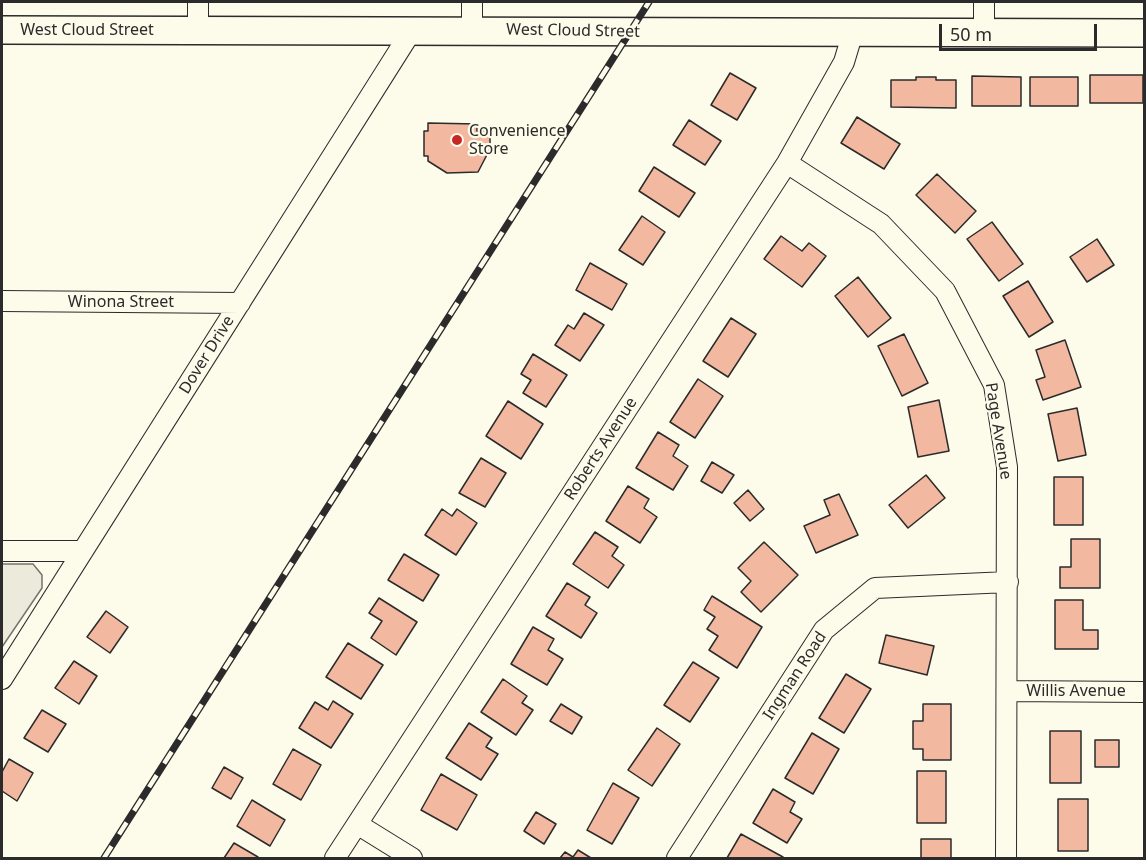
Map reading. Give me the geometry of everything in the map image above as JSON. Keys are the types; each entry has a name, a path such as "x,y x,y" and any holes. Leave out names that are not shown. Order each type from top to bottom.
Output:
{"main road":[{"name":"West Cloud Street","path":"2,30 1144,33"}],"street":[{"path":"198,2 198,31"},
{"path":"472,2 472,30"},
{"path":"984,2 984,33"},
{"name":"Dover Drive","path":"2,679 412,30"},
{"name":"Roberts Avenue","path":"335,858 787,164 844,62 853,32"},
{"name":"Page Avenue","path":"787,164 881,224 945,291 994,385 1007,467 1006,858"},
{"name":"Winona Street","path":"2,301 240,303"},
{"path":"2,551 82,551"},
{"name":"Ingman Road","path":"676,858 824,630 875,588 1008,582"},
{"name":"Willis Avenue","path":"1007,691 1144,692"},
{"path":"357,824 412,858"}],"shaded area":[{"path":"2,564 33,564 42,575 42,588 2,647"}],"building":[{"path":"730,73 756,88 737,120 711,105"},
{"path":"1090,75 1143,75 1143,103 1090,103"},
{"path":"972,76 1021,77 1021,106 972,106"},
{"path":"916,77 956,80 956,108 891,107 891,80 916,80"},
{"path":"1030,77 1078,77 1078,106 1030,106"},
{"path":"857,117 900,144 884,169 841,143"},
{"path":"689,120 721,141 705,165 673,145"},
{"name":"Convenience Store","path":"428,123 477,124 477,131 490,131 490,149 478,172 447,173 428,161 428,156 424,156 424,131 428,131"},
{"path":"654,167 695,193 679,217 639,191"},
{"path":"937,174 976,211 955,233 916,195"},
{"path":"642,216 665,232 643,265 619,250"},
{"path":"992,222 1023,264 999,281 967,239"},
{"path":"781,236 802,251 809,243 826,256 802,287 764,259"},
{"path":"1097,239 1114,265 1087,282 1070,257"},
{"path":"590,263 627,284 612,310 576,290"},
{"path":"858,277 891,318 868,337 835,296"},
{"path":"1028,281 1053,322 1029,337 1003,296"},
{"path":"584,313 604,325 580,361 555,345 568,325 574,329"},
{"path":"731,318 756,334 728,377 703,361"},
{"path":"904,334 928,383 902,396 878,346"},
{"path":"1065,340 1081,387 1043,400 1036,380 1045,377 1036,350"},
{"path":"533,354 567,375 546,407 523,393 531,380 521,374"},
{"path":"698,379 723,396 695,438 670,422"},
{"path":"939,400 949,451 918,457 908,407"},
{"path":"508,401 543,424 521,459 486,436"},
{"path":"1077,408 1086,455 1058,461 1048,414"},
{"path":"658,432 679,445 673,456 688,466 673,490 636,468"},
{"path":"481,458 506,473 485,507 459,493"},
{"path":"712,462 734,475 722,493 701,481"},
{"path":"926,475 945,498 908,528 889,505"},
{"path":"1054,477 1083,477 1083,525 1054,525"},
{"path":"628,486 649,499 644,508 657,517 640,543 606,521"},
{"path":"748,490 764,509 750,521 734,503"},
{"path":"839,494 858,535 816,553 804,526 830,515 824,500"},
{"path":"442,509 452,516 457,509 477,523 456,555 425,535"},
{"path":"595,532 618,547 612,556 624,565 608,588 573,564"},
{"path":"1071,539 1100,539 1100,588 1060,588 1060,567 1071,567"},
{"path":"764,542 798,575 761,612 741,592 751,581 738,568"},
{"path":"404,554 439,575 423,601 388,580"},
{"path":"567,583 590,597 585,605 597,613 581,638 546,616"},
{"path":"712,596 762,627 737,668 709,650 718,636 707,629 715,617 704,610"},
{"path":"379,598 417,622 396,655 371,638 382,621 369,613"},
{"path":"1055,600 1083,600 1083,630 1098,630 1098,649 1055,649"},
{"path":"106,611 128,627 110,653 87,637"},
{"path":"533,627 554,639 548,650 563,659 547,685 511,664"},
{"path":"886,635 934,646 927,675 879,663"},
{"path":"348,643 383,665 361,699 326,677"},
{"path":"74,661 97,676 79,704 55,688"},
{"path":"693,662 719,678 690,722 664,705"},
{"path":"846,674 871,689 844,733 819,718"},
{"path":"503,679 527,696 522,703 533,710 516,735 481,712"},
{"path":"333,701 353,714 331,748 299,728 315,702 328,710"},
{"path":"561,704 582,717 572,734 550,721"},
{"path":"923,704 951,704 951,760 923,760 923,749 913,749 913,721 923,721"},
{"path":"42,710 66,724 48,752 24,738"},
{"path":"469,723 492,738 486,747 498,754 481,780 446,758"},
{"path":"657,728 680,744 652,786 628,770"},
{"path":"1050,731 1081,731 1081,783 1050,783"},
{"path":"812,733 839,749 813,794 785,778"},
{"path":"1095,740 1119,740 1119,767 1095,767"},
{"path":"293,749 321,765 301,800 273,784"},
{"path":"9,759 33,773 17,801 2,791 2,772"},
{"path":"224,767 243,778 231,799 212,788"},
{"path":"917,771 946,771 946,823 917,823"},
{"path":"441,774 477,795 457,830 421,810"},
{"path":"613,783 639,798 612,844 587,830"},
{"path":"773,789 795,802 790,812 802,819 787,843 753,823"},
{"path":"1058,799 1088,799 1088,851 1058,851"},
{"path":"252,800 285,820 270,846 237,826"},
{"path":"536,812 556,824 544,844 524,831"},
{"path":"741,834 783,857 727,858"},
{"path":"921,839 951,839 951,858 921,858"},
{"path":"234,843 258,857 258,858 224,858"},
{"path":"578,850 591,858 560,858 565,852 573,857"}],"railway":[{"path":"104,858 649,2"}],"place":[{"name":"Convenience Store","path":"457,140"}]}
